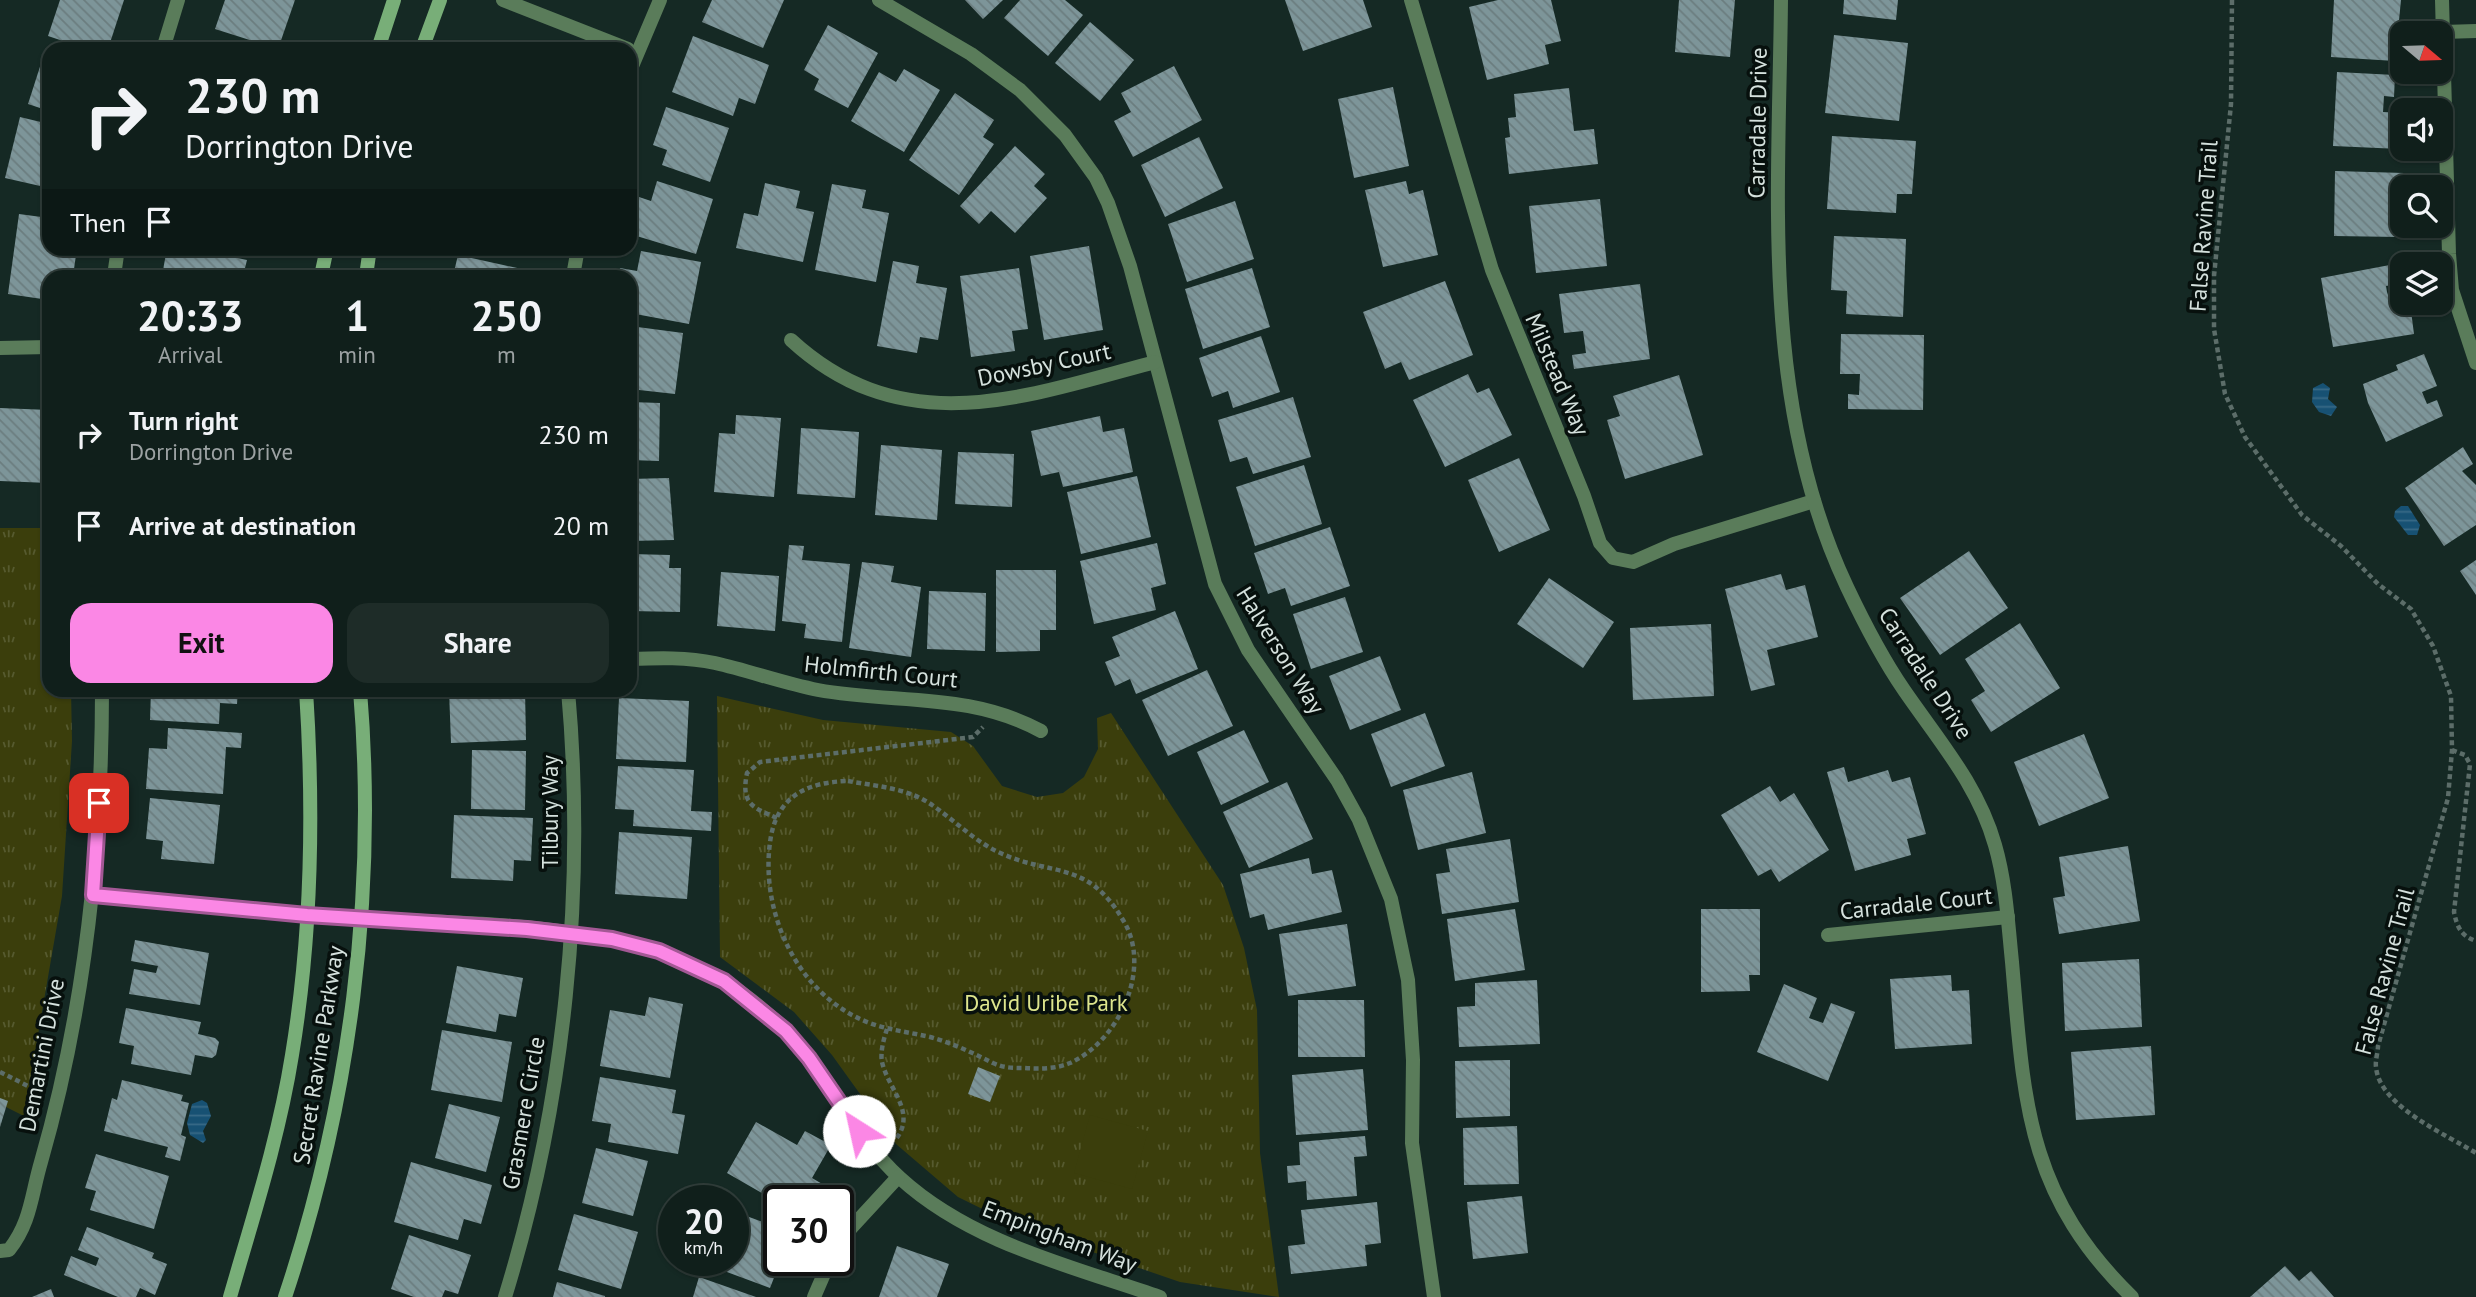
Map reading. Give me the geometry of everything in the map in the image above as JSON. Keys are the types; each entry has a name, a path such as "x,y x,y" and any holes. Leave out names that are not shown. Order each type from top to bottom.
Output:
{"main road":[{"path":"380,42 394,0"},
{"path":"425,42 440,0"},
{"name":"Secret Ravine Parkway","path":"230,1297 279,1124 304,971 312,779 306,697"},
{"name":"Secret Ravine Parkway","path":"285,1297 316,1201 346,1051 362,919 365,777 360,697"}],"street":[{"path":"165,42 178,0"},
{"path":"503,0 609,42"},
{"path":"637,42 660,0"},
{"name":"Halverson Way","path":"878,0 996,71 1043,111 1065,135 1096,178 1119,231 1214,584 1248,650 1337,780 1359,820 1391,899 1408,980 1413,1060 1412,1143 1429,1296"},
{"name":"Milstead Way","path":"1411,0 1492,270 1584,496 1600,543 1613,558 1633,562 1674,544 1814,501"},
{"name":"Carradale Drive","path":"1781,0 1778,260 1781,331 1795,428 1814,501 1847,586 1879,649 1953,757 1979,804 1998,855 2008,917 2022,1077 2034,1141 2053,1191 2079,1237 2132,1297"},
{"path":"2442,0 2443,21"},
{"path":"2454,32 2476,31"},
{"path":"2444,84 2452,290 2462,328 2476,363"},
{"name":"Dowsby Court","path":"791,340 826,370 845,381 893,398 921,401 978,403 1006,399 1155,362"},
{"path":"0,348 42,347"},
{"name":"Holmfirth Court","path":"637,659 683,659 819,690 892,699 961,703 999,712 1041,732"},
{"name":"Demartini Drive","path":"0,1251 9,1250 24,1231 57,1100 93,895 102,697"},
{"name":"Tilbury Way","path":"568,697 575,822 569,934"},
{"name":"Empingham Way","path":"93,895 307,915 569,934 612,939 659,951 704,970 755,1004 786,1031 809,1058 850,1119 898,1177 947,1213 987,1235 1160,1297"},
{"name":"Carradale Court","path":"1828,934 2008,917"},
{"name":"Grasmere Circle","path":"505,1297 524,1229 546,1125 562,1022 569,934"},
{"path":"854,1225 898,1177"},
{"path":"814,1297 823,1276"}],"path":[{"name":"False Ravine Trail","path":"2232,0 2231,104 2214,276 2214,329 2225,394 2245,437 2302,515 2341,546 2378,584 2411,609 2433,646 2451,696 2452,750 2448,797 2378,1046 2376,1069 2395,1104 2476,1153"},
{"path":"776,818 751,805 745,795 747,773 760,762 973,737 999,712"},
{"path":"2452,750 2465,755 2470,764 2454,912 2458,927 2464,935 2476,941"},
{"path":"848,780 899,790 927,802 996,851 1079,875 1101,891 1124,921 1134,947 1133,977 1125,1006 1097,1044 1071,1063 1046,1069 1002,1068 944,1042 887,1029 853,1016 809,979 792,955 773,911 767,877 771,834 776,818 792,794 822,782 848,780"},
{"path":"887,1029 881,1060 904,1117 903,1129 896,1139"},
{"path":"0,1072 57,1100"}],"green space":[{"path":"0,528 42,528 42,697 71,697 72,741 62,896 24,1116 0,1104"},
{"name":"David Uribe Park","path":"717,696 823,720 951,732 973,746 1002,786 1037,797 1063,793 1084,777 1098,749 1097,718 1111,713 1223,885 1244,948 1257,1010 1260,1153 1279,1297 1180,1282 1017,1226 958,1197 896,1144 832,1055 794,1012 720,957"},
{"path":"1090,1115 1148,1131 1132,1189 1074,1173"}],"water":[{"path":"2323,383 2330,388 2328,399 2337,407 2331,416 2319,412 2312,402 2313,388"},
{"path":"2401,506 2408,506 2420,525 2417,535 2408,535 2394,517 2395,511"},
{"path":"202,1100 207,1103 211,1116 203,1131 206,1140 203,1143 190,1135 187,1123 192,1104"}],"building":[{"path":"60,0 124,0 110,42 66,42 48,36"},
{"path":"225,0 295,0 280,42 256,42 215,29"},
{"path":"712,0 784,0 763,48 702,22"},
{"path":"965,0 1003,0 983,19"},
{"path":"1020,0 1065,0 1083,15 1048,56 1004,18"},
{"path":"1285,0 1363,0 1372,27 1303,51"},
{"path":"1498,0 1551,0 1561,41 1545,45 1549,64 1487,80 1469,7"},
{"path":"1679,0 1735,0 1730,57 1675,52"},
{"path":"1844,0 1898,0 1896,20 1843,14"},
{"path":"2334,0 2401,0 2399,21 2390,21 2390,61 2331,57"},
{"path":"1090,22 1134,60 1100,101 1055,63"},
{"path":"828,25 878,53 848,108 814,90 819,79 804,70"},
{"path":"1834,35 1908,43 1899,121 1825,113"},
{"path":"693,36 769,65 755,104 739,98 733,116 672,92"},
{"path":"42,60 42,109 28,104"},
{"path":"1174,66 1202,120 1133,157 1114,121 1131,112 1121,93"},
{"path":"904,69 940,90 904,152 851,121 879,72 896,82"},
{"path":"2337,72 2390,75 2390,84 2395,84 2394,97 2384,96 2383,112 2390,112 2390,149 2333,146"},
{"path":"1393,87 1409,166 1354,178 1338,99"},
{"path":"1569,88 1574,131 1594,129 1598,164 1509,174 1505,138 1510,137 1508,118 1516,117 1514,94"},
{"path":"955,93 994,120 983,137 994,144 959,195 909,160"},
{"path":"666,107 729,128 710,182 662,165 667,150 653,145"},
{"path":"20,117 42,122 42,186 5,178"},
{"path":"1832,136 1916,141 1912,194 1897,194 1896,213 1827,209"},
{"path":"1199,137 1223,188 1165,217 1141,165"},
{"path":"1015,146 1045,174 1034,186 1047,198 1015,233 991,211 979,224 960,206"},
{"path":"2335,171 2404,173 2390,175 2390,237 2334,236"},
{"path":"657,181 713,199 696,254 637,236 637,196 651,201"},
{"path":"1406,181 1409,194 1423,190 1438,255 1383,267 1365,190"},
{"path":"765,183 800,191 796,208 814,212 803,262 736,248 744,213 758,216"},
{"path":"832,184 866,190 862,208 889,213 876,282 815,270"},
{"path":"1600,199 1607,266 1536,273 1529,206"},
{"path":"1235,201 1254,259 1187,282 1168,224"},
{"path":"19,214 42,217 42,256 76,256 74,270 42,270 42,299 8,294"},
{"path":"1834,236 1906,239 1903,317 1846,314 1847,291 1831,290"},
{"path":"1089,246 1103,330 1044,340 1030,256"},
{"path":"641,251 701,262 689,324 637,314 637,271"},
{"path":"166,256 228,256 247,260 244,270 163,270"},
{"path":"458,256 463,256 526,270 454,270"},
{"path":"893,261 919,266 916,283 947,288 938,340 920,337 917,353 877,346"},
{"path":"2390,265 2390,285 2386,286 2390,315 2412,315 2414,334 2333,347 2321,278"},
{"path":"1019,268 1028,329 1012,331 1015,351 971,357 960,276"},
{"path":"1252,268 1270,327 1203,349 1185,289"},
{"path":"1445,281 1473,355 1409,380 1401,362 1385,369 1363,312"},
{"path":"1640,284 1650,359 1574,369 1572,355 1586,353 1583,331 1564,333 1559,294"},
{"path":"637,327 683,333 675,394 637,390"},
{"path":"1841,334 1924,335 1923,410 1848,409 1848,394 1859,395 1860,374 1840,374"},
{"path":"1261,336 1280,392 1233,408 1228,391 1212,397 1199,358"},
{"path":"2424,354 2437,386 2422,392 2427,404 2437,400 2443,416 2386,442 2368,403 2363,384 2398,370 2396,365"},
{"path":"1468,374 1477,393 1489,388 1512,435 1445,467 1413,400"},
{"path":"1679,375 1703,455 1625,479 1607,420 1620,416 1613,396"},
{"path":"1293,397 1311,457 1253,474 1247,457 1230,462 1218,420"},
{"path":"637,402 660,403 659,461 637,460"},
{"path":"0,408 42,410 42,483 0,481"},
{"path":"736,415 781,418 774,497 714,492 719,433 735,434"},
{"path":"1100,416 1103,432 1124,428 1133,472 1063,487 1059,472 1041,476 1031,431"},
{"path":"801,428 859,432 855,498 797,494"},
{"path":"881,445 942,450 937,520 875,515"},
{"path":"2463,447 2473,464 2462,471 2476,485 2476,525 2444,546 2405,488"},
{"path":"958,452 1014,454 1012,507 955,504"},
{"path":"1519,458 1550,530 1499,552 1468,480"},
{"path":"1304,465 1322,524 1255,546 1236,487"},
{"path":"1137,476 1151,537 1081,554 1067,492"},
{"path":"669,478 674,540 637,541 637,479"},
{"path":"1330,527 1350,586 1291,606 1285,588 1268,594 1254,553"},
{"path":"1157,543 1166,584 1151,588 1156,610 1094,624 1080,561"},
{"path":"789,545 804,546 802,560 850,564 842,642 804,638 806,624 782,621"},
{"path":"1969,551 2008,608 1940,655 1900,598"},
{"path":"637,554 670,555 669,568 681,568 680,612 637,611"},
{"path":"2476,560 2476,595 2460,571"},
{"path":"862,562 894,566 891,582 921,587 911,657 849,648"},
{"path":"996,570 1056,570 1056,630 1040,630 1040,651 996,652"},
{"path":"721,572 779,576 775,631 717,626"},
{"path":"1781,574 1786,590 1805,585 1818,637 1767,650 1775,685 1751,691 1725,589"},
{"path":"1549,578 1614,622 1583,668 1517,624"},
{"path":"929,591 986,593 985,651 927,649"},
{"path":"1345,597 1363,652 1311,669 1293,614"},
{"path":"1175,611 1198,669 1136,694 1130,679 1115,686 1105,662 1120,656 1112,637"},
{"path":"2020,623 2060,688 1991,732 1971,700 1985,691 1965,659"},
{"path":"1711,624 1714,696 1633,700 1630,628"},
{"path":"1380,656 1401,710 1350,730 1329,676"},
{"path":"1207,670 1233,726 1168,756 1142,700"},
{"path":"151,697 238,697 237,704 220,703 219,724 150,720"},
{"path":"449,697 525,697 526,740 451,743"},
{"path":"619,698 689,701 686,762 616,759"},
{"path":"1425,713 1445,766 1391,787 1371,734"},
{"path":"168,728 242,733 241,748 226,747 223,794 146,789 149,748 167,749"},
{"path":"1244,730 1269,782 1221,805 1197,752"},
{"path":"2084,734 2109,798 2039,826 2014,762"},
{"path":"472,750 526,751 525,810 471,809"},
{"path":"618,766 694,770 691,811 712,812 711,831 633,826 634,810 615,809"},
{"path":"1844,767 1848,782 1888,770 1892,782 1910,777 1926,834 1907,839 1911,855 1855,871 1827,772"},
{"path":"1472,772 1486,833 1418,850 1403,790"},
{"path":"1287,782 1313,839 1249,868 1223,812"},
{"path":"1770,786 1780,802 1794,793 1829,850 1779,882 1771,869 1758,876 1721,815"},
{"path":"150,798 220,805 214,864 161,859 163,841 146,839"},
{"path":"454,815 533,818 531,861 514,860 513,881 451,878"},
{"path":"619,832 692,837 687,899 615,894"},
{"path":"1510,839 1519,902 1442,914 1436,874 1450,872 1446,849"},
{"path":"2128,846 2140,921 2059,934 2053,898 2065,896 2059,857"},
{"path":"1309,858 1312,874 1332,870 1342,912 1268,930 1264,914 1250,918 1240,874"},
{"path":"1515,909 1525,970 1455,981 1447,919"},
{"path":"1701,909 1760,909 1760,975 1749,975 1750,991 1701,992"},
{"path":"1347,924 1356,986 1288,996 1279,934"},
{"path":"135,940 209,953 200,1005 129,994 134,969 156,973 158,966 131,961"},
{"path":"2139,959 2142,1027 2065,1031 2062,963"},
{"path":"457,966 523,978 516,1017 499,1014 496,1032 446,1023"},
{"path":"1951,975 1952,991 1969,990 1972,1044 1895,1049 1890,979"},
{"path":"1537,980 1540,1044 1459,1047 1457,1007 1475,1006 1475,983"},
{"path":"1784,984 1817,998 1809,1018 1823,1023 1831,1003 1855,1012 1828,1081 1757,1052"},
{"path":"649,997 683,1004 670,1078 600,1066 610,1010 645,1016"},
{"path":"1298,1000 1364,1000 1365,1057 1298,1057"},
{"path":"126,1008 201,1022 198,1034 215,1038 219,1042 216,1055 212,1058 195,1055 191,1075 131,1064 134,1046 119,1043"},
{"path":"442,1030 512,1042 502,1102 431,1090"},
{"path":"2151,1046 2155,1115 2076,1120 2071,1052"},
{"path":"1510,1060 1510,1116 1456,1118 1455,1061"},
{"path":"978,1067 1000,1076 990,1102 968,1094"},
{"path":"1363,1069 1368,1130 1296,1135 1292,1075"},
{"path":"600,1077 676,1090 672,1113 685,1115 678,1154 608,1142 611,1124 592,1121"},
{"path":"122,1080 183,1095 181,1101 189,1103 181,1135 186,1137 180,1161 165,1157 168,1147 104,1131 112,1098 117,1100"},
{"path":"0,1098 8,1101 0,1127"},
{"path":"449,1104 500,1117 486,1172 435,1158"},
{"path":"756,1122 797,1145 805,1131 831,1145 812,1178 824,1185 763,1185 763,1194 727,1173"},
{"path":"1517,1126 1519,1184 1464,1185 1463,1128"},
{"path":"1365,1136 1367,1156 1354,1157 1357,1196 1307,1200 1306,1181 1288,1183 1287,1166 1300,1165 1299,1142"},
{"path":"596,1148 648,1161 633,1216 582,1203"},
{"path":"96,1154 169,1176 154,1229 90,1210 96,1191 85,1188"},
{"path":"411,1162 492,1185 481,1224 464,1219 458,1240 394,1222"},
{"path":"1522,1196 1528,1253 1473,1259 1467,1202"},
{"path":"1377,1202 1381,1243 1365,1245 1367,1266 1291,1274 1288,1246 1305,1244 1301,1210"},
{"path":"574,1214 638,1232 621,1289 558,1270"},
{"path":"749,1217 763,1222 763,1276 775,1276 770,1288 738,1276 749,1276"},
{"path":"87,1227 154,1253 152,1258 167,1264 155,1295 140,1288 136,1297 118,1297 64,1275 71,1256 96,1266 99,1258 78,1250"},
{"path":"409,1235 471,1255 458,1294 445,1290 442,1297 414,1297 391,1289"},
{"path":"897,1246 949,1264 937,1297 879,1297"},
{"path":"2285,1266 2299,1281 2311,1271 2334,1297 2250,1297"},
{"path":"699,1277 756,1297 693,1297"},
{"path":"557,1282 605,1296 605,1297 553,1297"},
{"path":"51,1289 54,1297 32,1297"}],"route":[{"path":"99,803 93,895 307,915 527,929 612,939 659,951 724,981 786,1031 809,1058 859,1131"}]}
